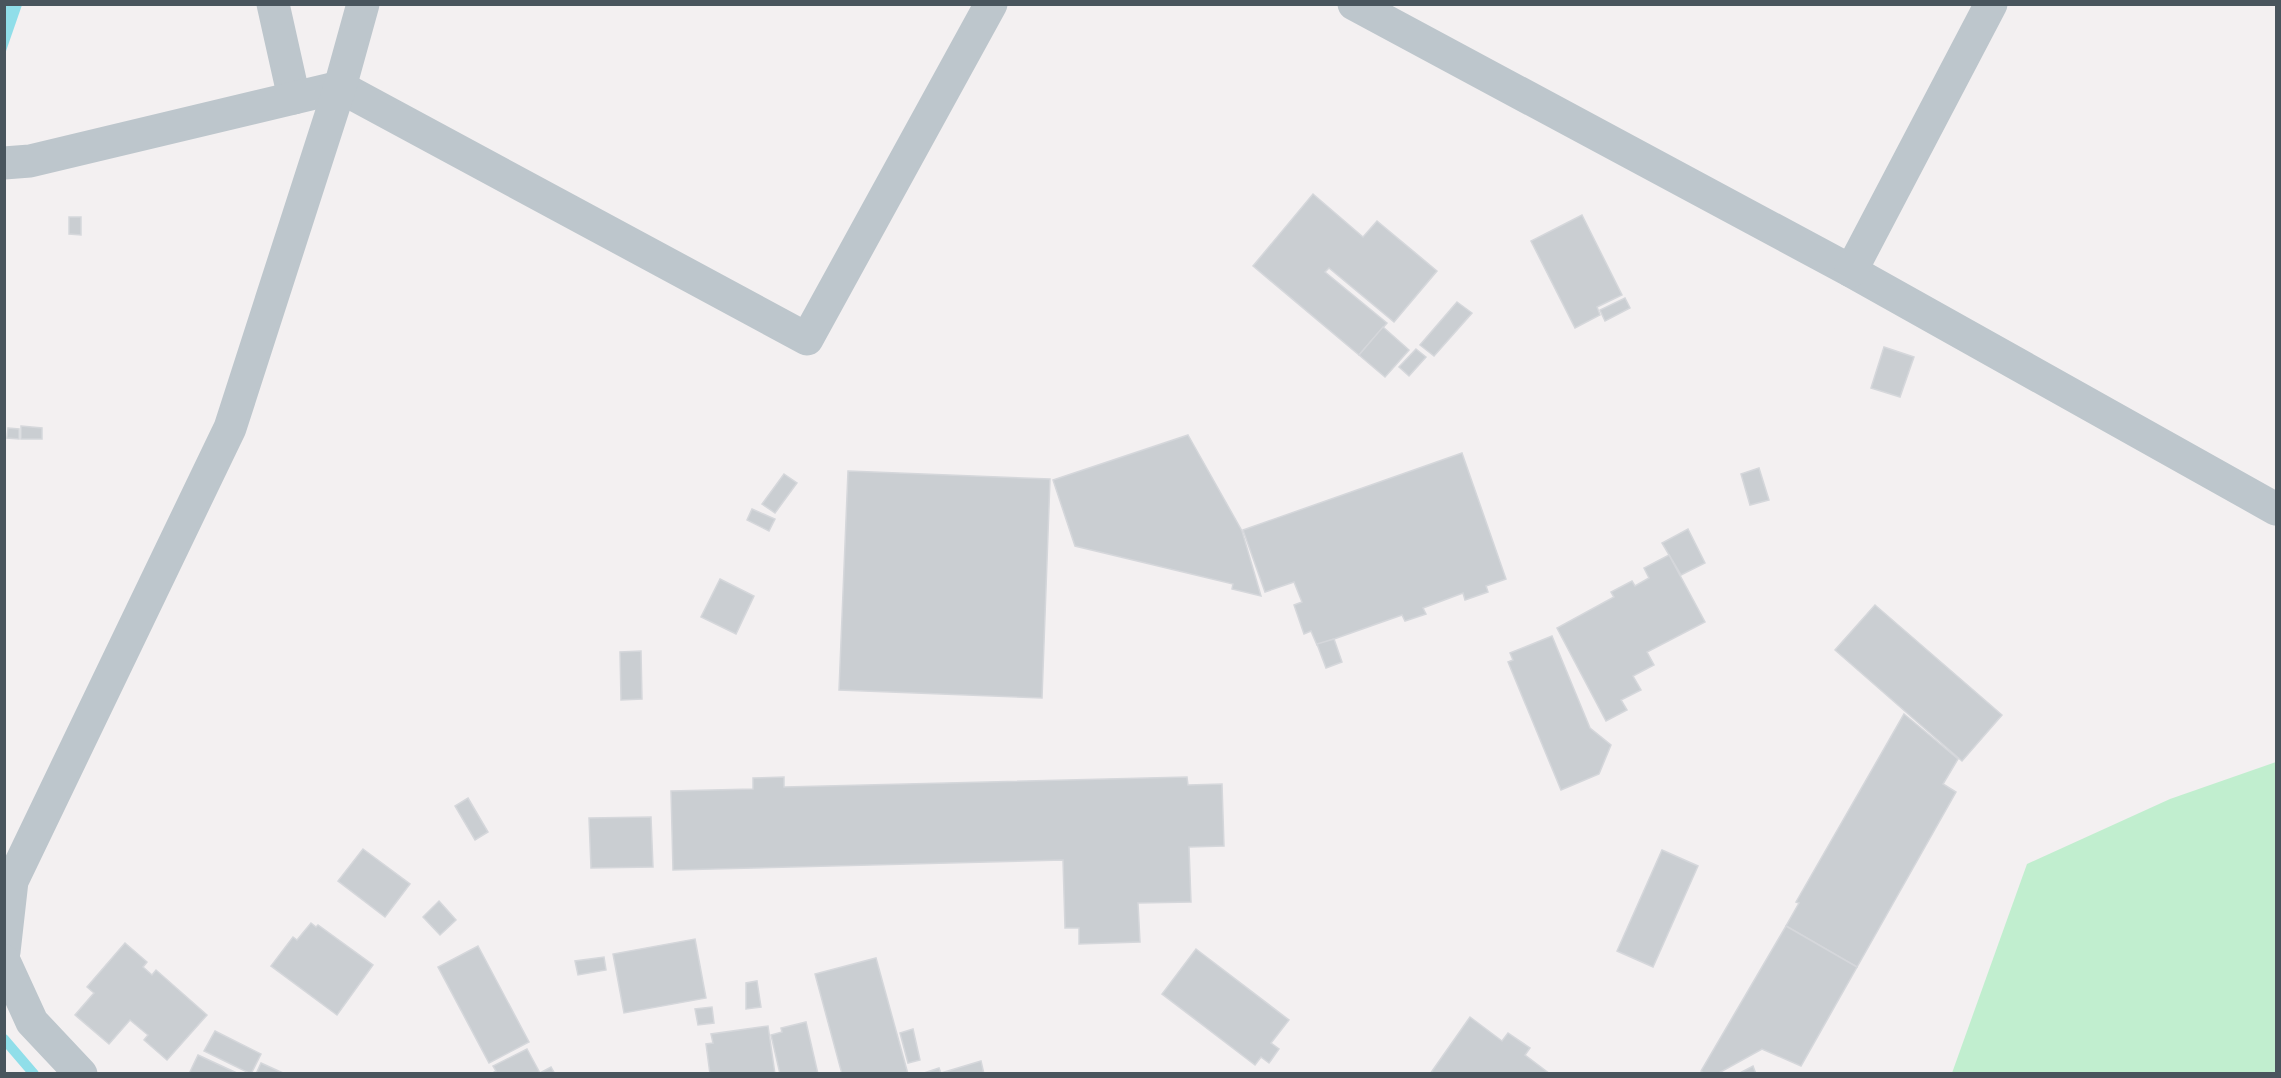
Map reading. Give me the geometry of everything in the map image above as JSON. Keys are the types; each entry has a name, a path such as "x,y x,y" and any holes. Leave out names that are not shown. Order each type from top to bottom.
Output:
{"street":[{"path":"273,4 294,98"},
{"path":"4,952 12,881 230,428 340,87 363,4"},
{"path":"4,163 30,161 340,87 807,339 991,4"},
{"path":"1354,4 1851,271 2277,509"},
{"path":"1851,271 1991,4"},
{"path":"4,961 32,1022 81,1074"}],"green space":[{"path":"2276,762 2276,1073 1952,1073 2027,864 2170,799"}],"water":[{"path":"4,5 22,5 5,54"}],"building":[{"path":"1313,194 1363,237 1377,221 1437,271 1394,322 1329,268 1325,272 1387,323 1359,355 1253,266"},
{"path":"1582,215 1622,295 1597,307 1600,315 1575,328 1531,241"},
{"path":"69,217 81,217 81,235 69,234"},
{"path":"1625,298 1630,308 1605,321 1600,310"},
{"path":"1457,302 1472,313 1434,356 1420,345"},
{"path":"1383,327 1409,350 1385,377 1359,355"},
{"path":"1884,347 1914,357 1900,397 1871,388"},
{"path":"1416,349 1426,357 1409,376 1399,367"},
{"path":"21,426 42,428 42,439 21,439"},
{"path":"8,428 19,429 19,439 7,438"},
{"path":"1188,435 1242,531 1261,596 1232,589 1233,584 1075,546 1053,480"},
{"path":"1462,453 1506,579 1486,586 1488,592 1465,600 1463,593 1423,608 1426,614 1405,621 1402,615 1317,645 1311,631 1304,634 1294,605 1302,602 1294,582 1265,592 1243,530"},
{"path":"1759,468 1769,500 1750,505 1741,474"},
{"path":"848,471 1050,479 1042,698 839,690"},
{"path":"784,474 797,483 775,513 762,504"},
{"path":"752,509 775,519 769,531 747,520"},
{"path":"1688,529 1705,563 1681,575 1662,543"},
{"path":"1669,555 1705,622 1647,652 1654,665 1633,676 1641,690 1621,700 1627,710 1606,721 1557,628 1614,597 1611,592 1632,581 1635,586 1649,578 1644,568"},
{"path":"720,579 754,596 736,634 701,617"},
{"path":"1875,605 2002,715 1962,761 1835,650"},
{"path":"1552,636 1590,728 1611,745 1599,774 1561,790 1508,662 1513,660 1510,653"},
{"path":"1334,639 1342,662 1326,668 1317,644"},
{"path":"641,651 642,699 621,700 620,652"},
{"path":"1904,714 1958,759 1943,784 1956,792 1857,967 1786,926 1799,903 1796,902"},
{"path":"784,777 784,787 1187,777 1188,785 1222,784 1224,846 1189,847 1191,902 1138,903 1140,942 1079,944 1079,928 1065,928 1063,860 673,870 671,791 753,789 753,778"},
{"path":"468,798 488,832 475,840 455,806"},
{"path":"651,817 653,867 591,868 589,818"},
{"path":"363,849 410,884 385,917 338,881"},
{"path":"1662,850 1698,866 1653,967 1617,951"},
{"path":"439,901 456,920 440,935 423,917"},
{"path":"311,923 316,927 318,925 373,965 337,1015 271,966 293,937 297,940"},
{"path":"1786,926 1857,967 1801,1066 1762,1049 1717,1074 1705,1074 1701,1071"},
{"path":"695,939 706,998 624,1013 613,954"},
{"path":"125,943 147,962 143,967 152,975 156,970 207,1015 167,1060 144,1040 148,1035 130,1020 109,1044 75,1015 94,993 87,987"},
{"path":"478,946 529,1042 489,1063 438,967"},
{"path":"1196,949 1289,1020 1271,1043 1279,1049 1269,1063 1261,1057 1255,1065 1162,994"},
{"path":"604,957 606,970 578,975 575,961"},
{"path":"876,958 908,1074 842,1074 815,974"},
{"path":"757,981 761,1007 746,1009 746,983"},
{"path":"712,1007 714,1023 698,1025 695,1009"},
{"path":"1470,1017 1502,1041 1508,1033 1530,1048 1525,1055 1550,1074 1430,1074"},
{"path":"806,1022 818,1074 780,1074 771,1035 782,1032 781,1028"},
{"path":"768,1026 775,1074 710,1074 706,1044 713,1043 711,1034"},
{"path":"913,1029 920,1060 908,1063 900,1033"},
{"path":"215,1031 261,1054 251,1074 204,1051"},
{"path":"527,1049 540,1073 551,1067 555,1074 491,1074 496,1071 493,1066"},
{"path":"198,1055 239,1074 189,1074"},
{"path":"981,1061 984,1074 921,1074 939,1068 941,1073"},
{"path":"261,1063 283,1073 256,1074"},
{"path":"1753,1066 1756,1074 1738,1074"}],"waterway":[{"path":"4,1039 34,1074"}]}
